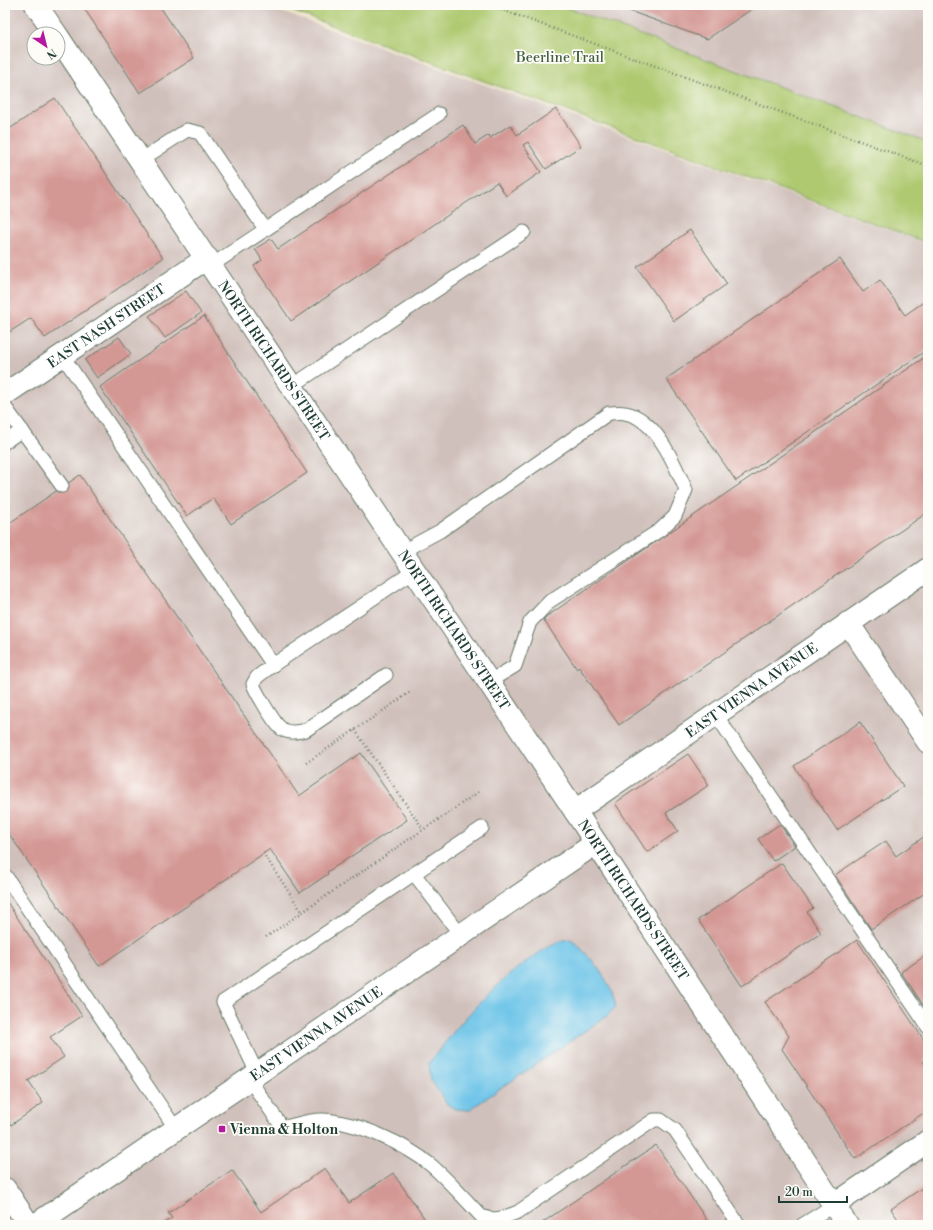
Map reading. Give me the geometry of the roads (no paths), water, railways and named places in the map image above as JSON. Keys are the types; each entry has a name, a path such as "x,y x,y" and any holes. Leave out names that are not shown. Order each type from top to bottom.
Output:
{"street":[{"path":"36,5 50,26"},
{"name":"NORTH RICHARDS STREET","path":"66,49 142,160 401,552 575,811 847,1225"},
{"name":"EAST NASH STREET","path":"5,394 62,355 210,262"},
{"name":"EAST VIENNA AVENUE","path":"575,811 928,569"},
{"path":"848,623 928,742"},
{"name":"EAST VIENNA AVENUE","path":"35,1225 460,934 596,843"},
{"path":"834,1205 928,1141"},
{"path":"5,1189 29,1225"}],"lane":[{"path":"210,262 265,229 439,114"},
{"path":"142,160 187,130 200,133 265,229"},
{"path":"292,386 524,232"},
{"path":"62,355 273,665"},
{"path":"5,407 62,486"},
{"path":"401,552 440,531 610,413 626,413 646,423 670,454 686,490 675,516 660,530 550,600 530,622 515,666 488,682"},
{"path":"5,442 22,430"},
{"path":"386,675 306,730 295,733 281,729 257,693 253,684 257,677 273,665 414,571"},
{"path":"716,715 928,1027"},
{"path":"482,828 415,875 223,1002 253,1076 280,1124 284,1127 321,1119 376,1134 411,1151 431,1166 481,1216 488,1219 497,1220 518,1212 654,1120 661,1120 675,1130 739,1225"},
{"path":"415,875 460,934"},
{"path":"5,876 176,1129"},
{"path":"802,1225 834,1205"}],"water":[{"path":"571,939 593,961 605,978 616,1007 607,1016 469,1110 455,1109 447,1104 431,1080 429,1063 464,1019 503,980 546,948 560,941"}],"place":[{"name":"Vienna & Holton","path":"222,1129"}],"park label":[{"name":"Beerline Trail","path":"560,57"}]}
